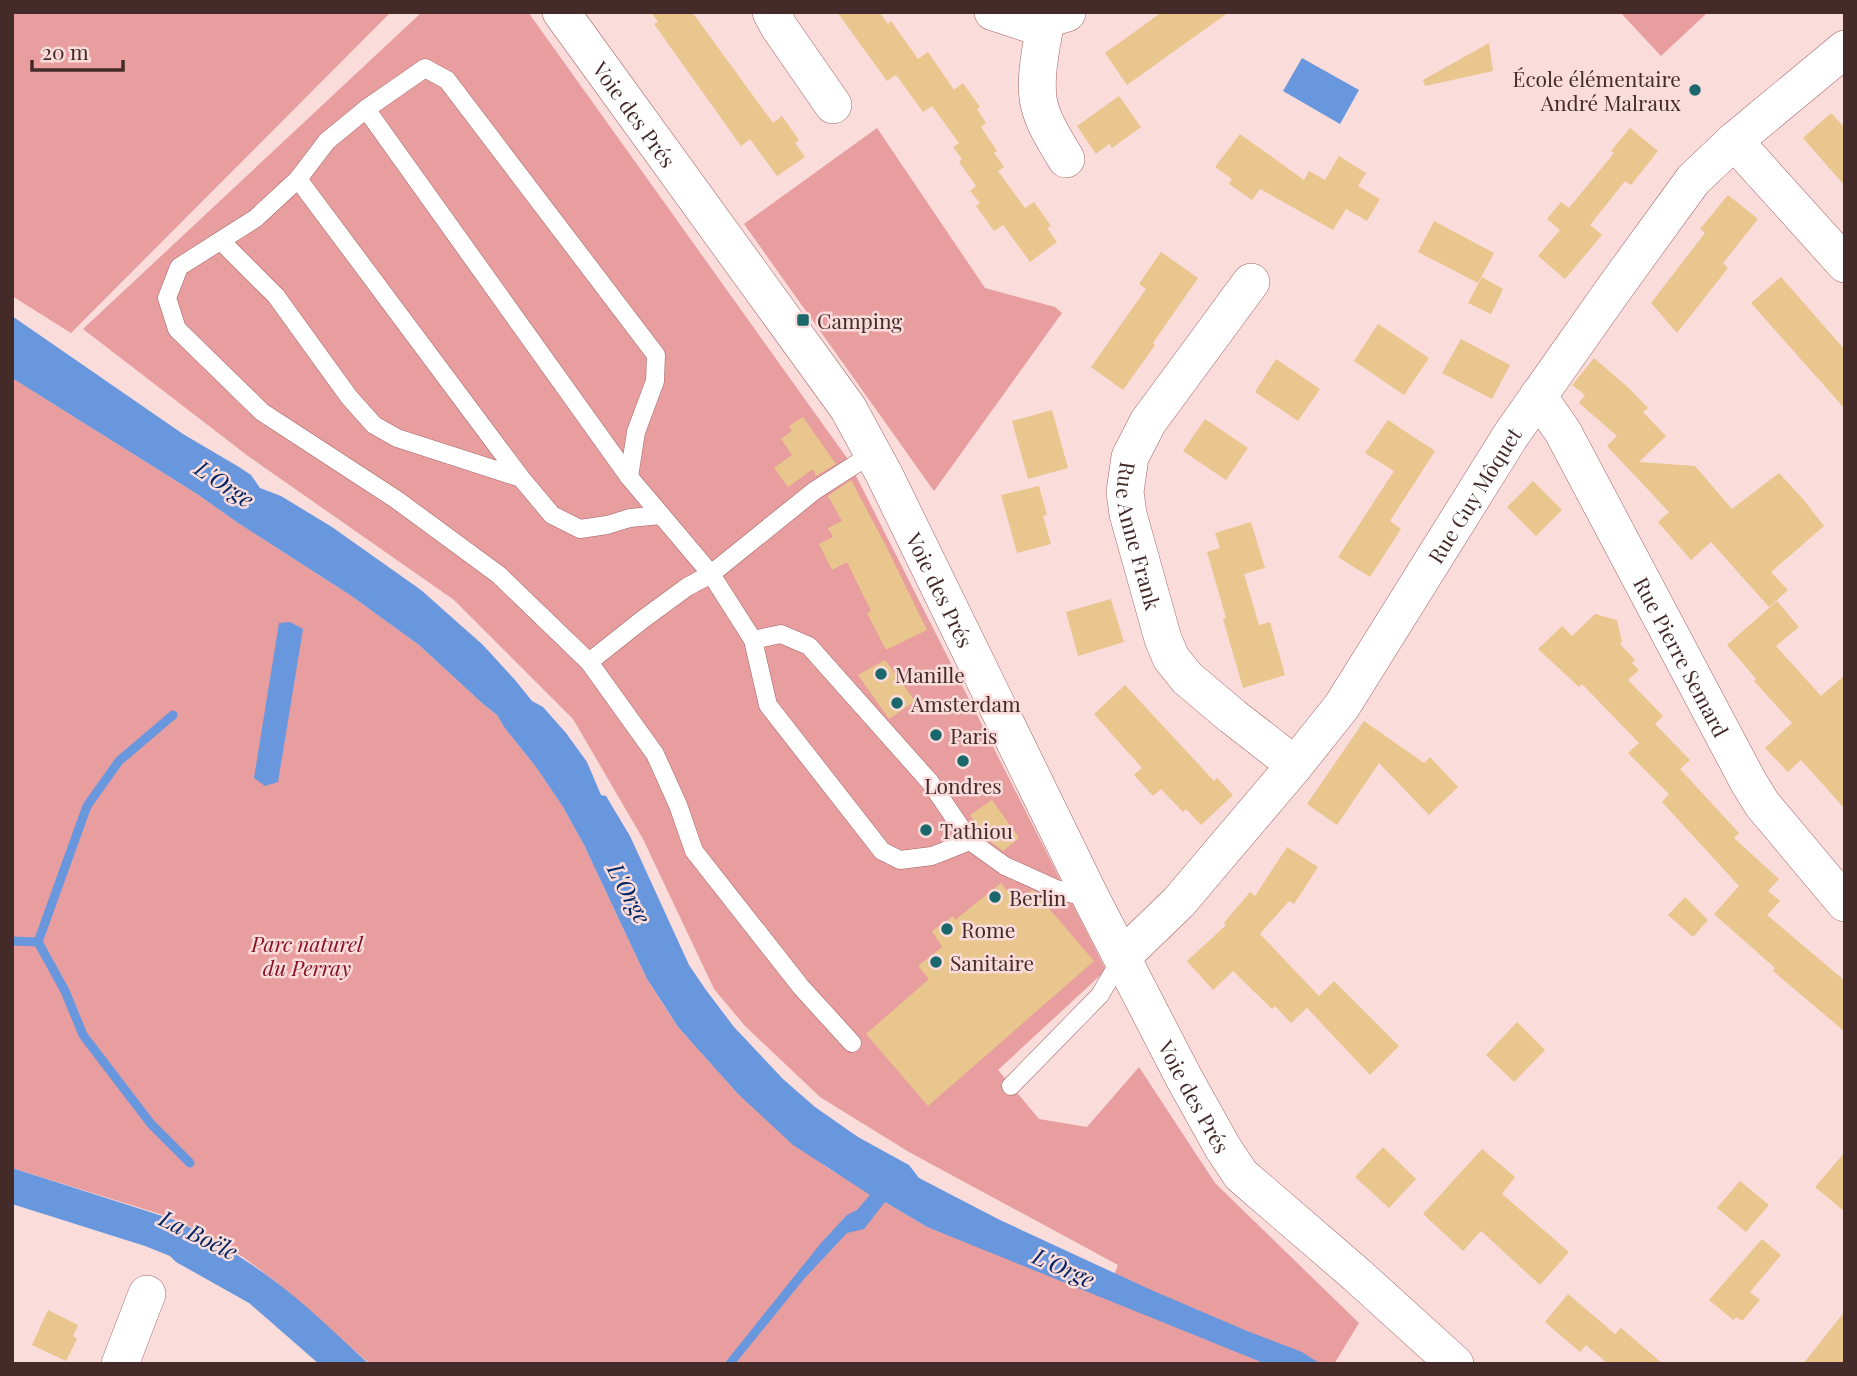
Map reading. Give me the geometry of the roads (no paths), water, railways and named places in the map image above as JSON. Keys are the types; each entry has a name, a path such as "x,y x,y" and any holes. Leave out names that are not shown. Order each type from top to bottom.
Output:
{"street":[{"name":"Voie des Prés","path":"561,12 848,408 873,453 1091,898 1223,1148 1241,1175 1455,1364"},
{"path":"771,12 834,105"},
{"path":"993,12 1030,24 1057,16"},
{"path":"1057,16 1039,63 1038,98 1049,131 1066,159"},
{"name":"Rue Guy Môquet","path":"1122,957 1179,902 1342,706 1511,435 1693,180 1734,141 1845,49"},
{"path":"1734,141 1845,264"},
{"name":"Rue Anne Frank","path":"1251,282 1148,422 1130,457 1125,492 1128,514 1163,639 1171,658 1187,678 1295,765"},
{"name":"Rue Pierre Semard","path":"1538,396 1570,443 1749,783 1762,804 1845,904"},
{"path":"120,1364 148,1294"}],"lane":[{"path":"629,477 636,432 655,381 656,355 447,80 425,68 366,109 327,141 298,179 256,218 179,267 167,298 177,330 262,412 397,500 499,575 589,662 655,754 678,805 694,851 801,987 852,1043"},
{"path":"366,109 629,477 711,574 753,640 768,705 882,851 900,860 932,856 970,841"},
{"path":"298,179 521,478 552,515 580,529 607,525 630,517 661,515"},
{"path":"221,241 276,296 349,397 374,425 397,438 521,478"},
{"path":"589,662 687,587 711,574 814,491 873,453"},
{"path":"753,640 781,634 809,646 930,782 970,841 1004,866 1056,889 1091,898"},
{"path":"1011,1086 1100,995 1122,957"}],"water":[{"path":"1302,58 1359,90 1340,124 1283,91"},
{"name":"L'Orge","path":"12,316 183,434 251,475 260,488 281,496 332,527 421,590 483,645 532,701 543,707 587,762 601,795 606,796 630,836 689,965 706,990 734,1027 783,1079 815,1107 858,1137 909,1165 919,1178 1000,1220 1149,1289 1302,1352 1321,1364 1266,1364 927,1227 885,1202 864,1229 847,1233 804,1279 735,1364 724,1364 821,1243 870,1195 793,1145 738,1094 678,1027 647,979 584,845 563,807 497,715 419,645 350,595 197,494 12,378"},
{"path":"290,622 303,629 278,782 265,786 254,778 279,623"},
{"name":"La Boële","path":"12,1168 175,1220 200,1233 249,1262 285,1289 369,1364 319,1364 249,1303 170,1256 12,1204"}],"waterway":[{"path":"38,942 87,806 119,761 173,715"},
{"path":"12,941 38,942 65,991 83,1035 151,1124 190,1163"}],"place":[{"name":"École élémentaire André Malraux","path":"1695,90"},
{"name":"Camping","path":"803,320"},
{"name":"Manille","path":"881,674"},
{"name":"Amsterdam","path":"897,703"},
{"name":"Paris","path":"936,735"},
{"name":"Londres","path":"963,761"},
{"name":"Tathiou","path":"926,830"},
{"name":"Berlin","path":"995,897"},
{"name":"Rome","path":"947,929"},
{"name":"Sanitaire","path":"936,962"}],"park label":[{"name":"Parc naturel du Perray","path":"307,955"}]}
